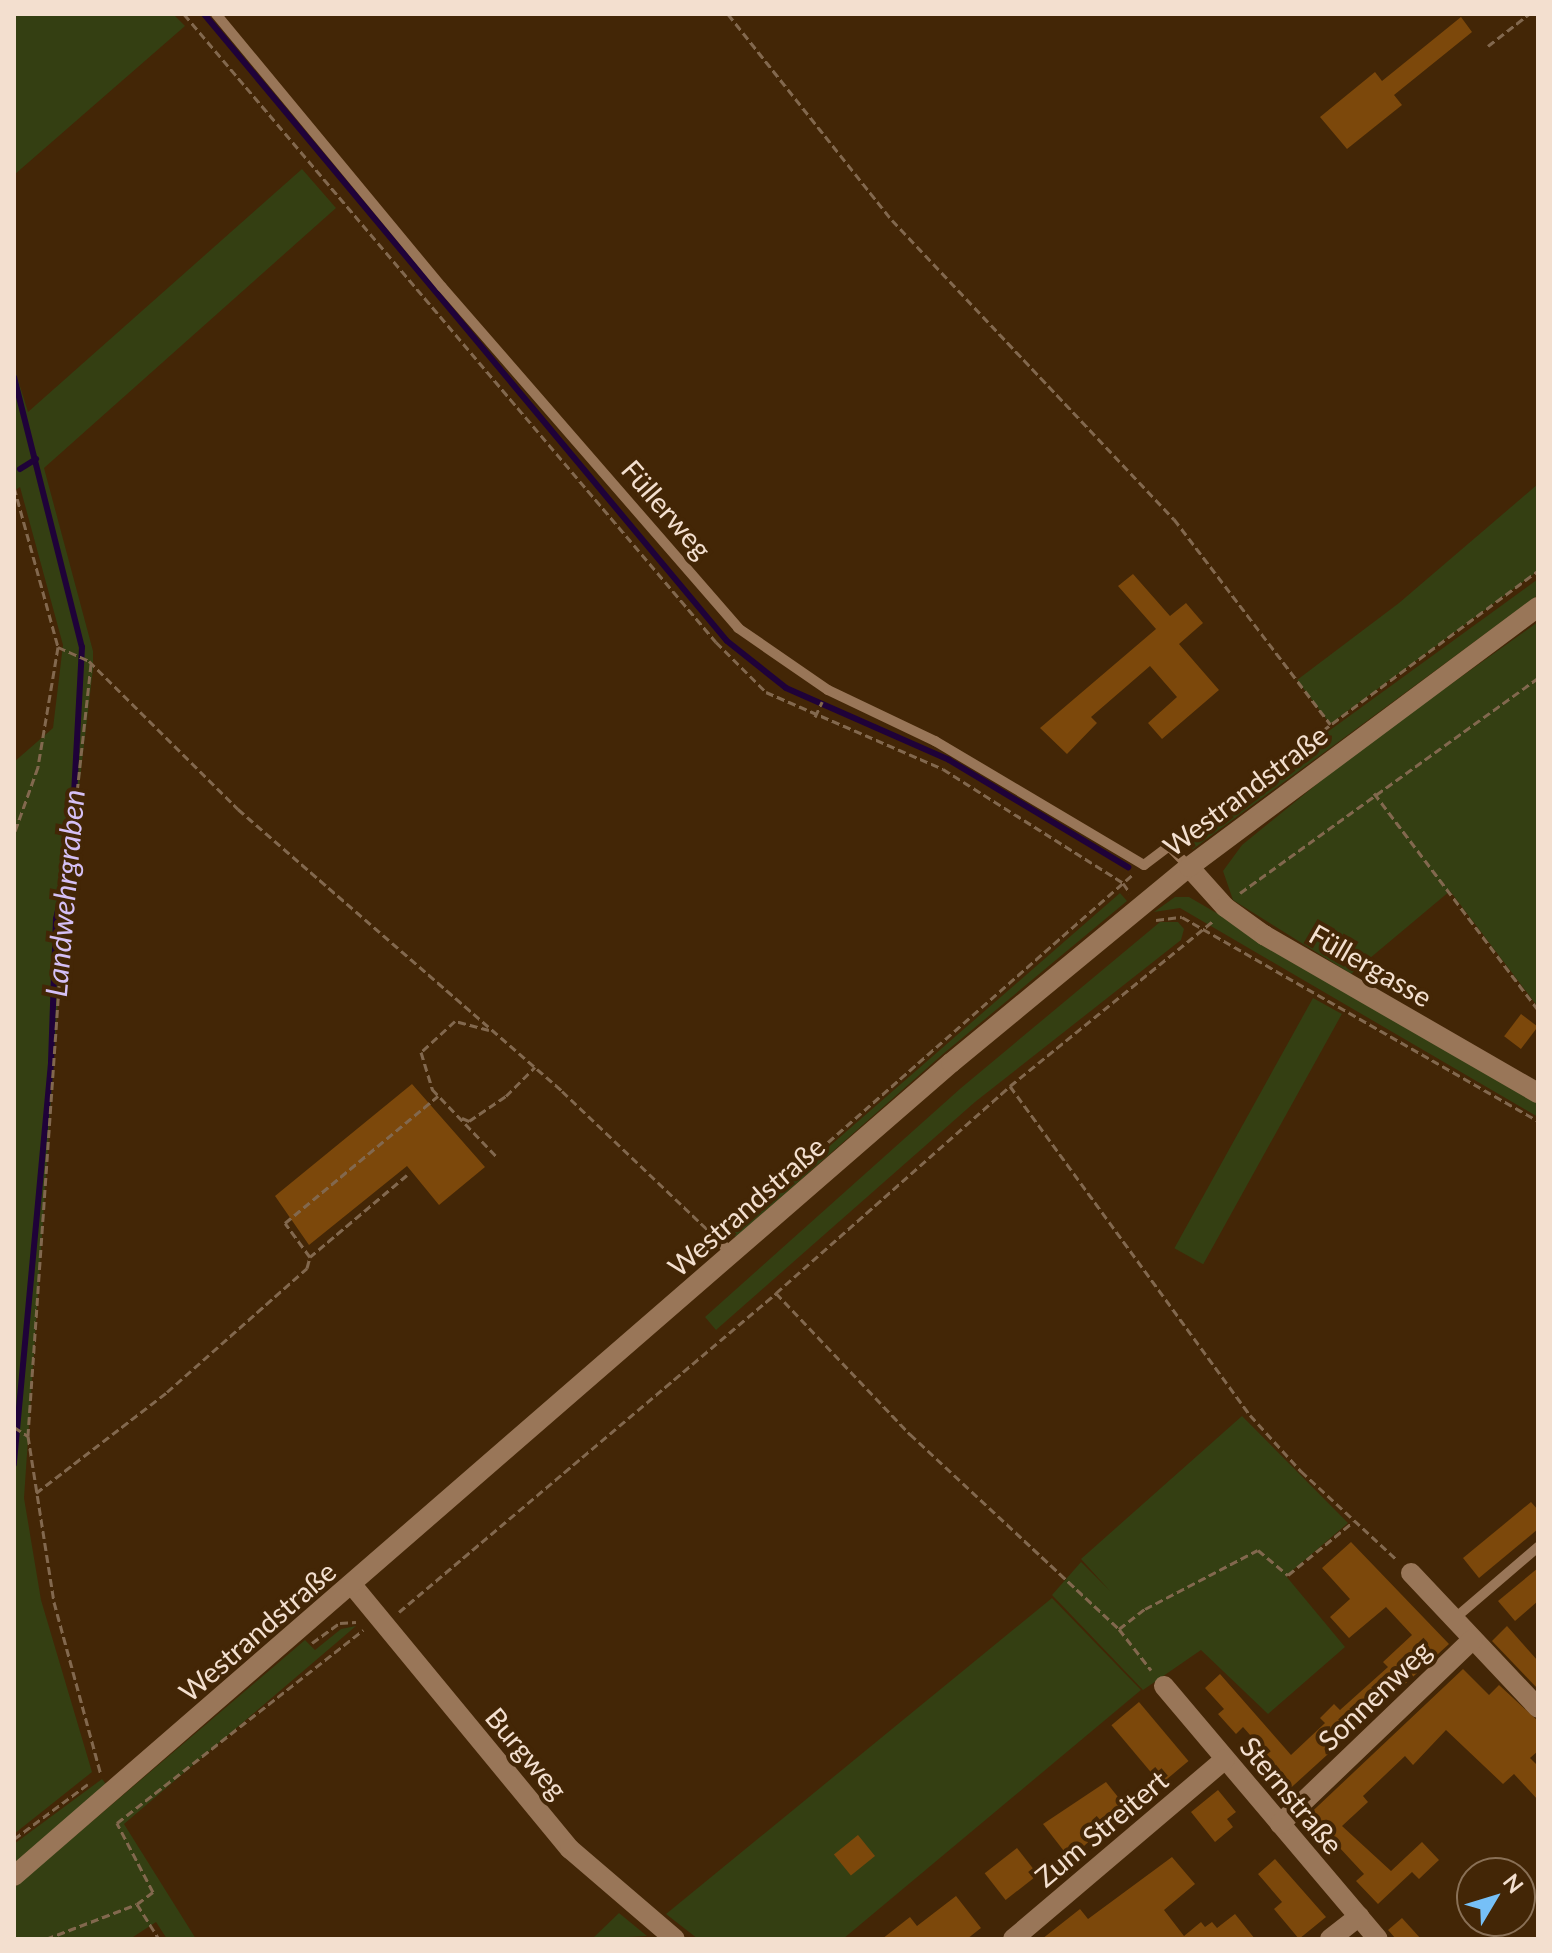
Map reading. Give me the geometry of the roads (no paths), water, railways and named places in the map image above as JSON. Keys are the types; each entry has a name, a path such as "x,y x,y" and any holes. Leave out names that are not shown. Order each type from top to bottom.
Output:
{"street":[{"name":"Westrandstraße","path":"14,1876 353,1586 726,1248 1189,867 1538,607"},
{"name":"Füllergasse","path":"1189,867 1225,907 1264,935 1538,1093"},
{"path":"1411,1573 1538,1708"},
{"name":"Burgweg","path":"353,1586 570,1849 675,1939"},
{"name":"Sonnenweg","path":"1280,1824 1473,1639"},
{"name":"Sternstraße","path":"1164,1686 1378,1939"},
{"name":"Zum Streitert","path":"1013,1939 1225,1759"},
{"path":"1330,1939 1359,1916"}],"lane":[{"name":"Füllerweg","path":"216,14 442,287 738,628 828,690 935,741 1144,865 1169,846 1189,867"},
{"path":"1454,1619 1538,1547"}],"waterway":[{"path":"204,14 727,641 786,688 949,760 1128,867"},
{"name":"Landwehrgraben","path":"14,377 82,647 71,853 56,919 51,1063 14,1464"},
{"path":"20,469 36,459"}]}
